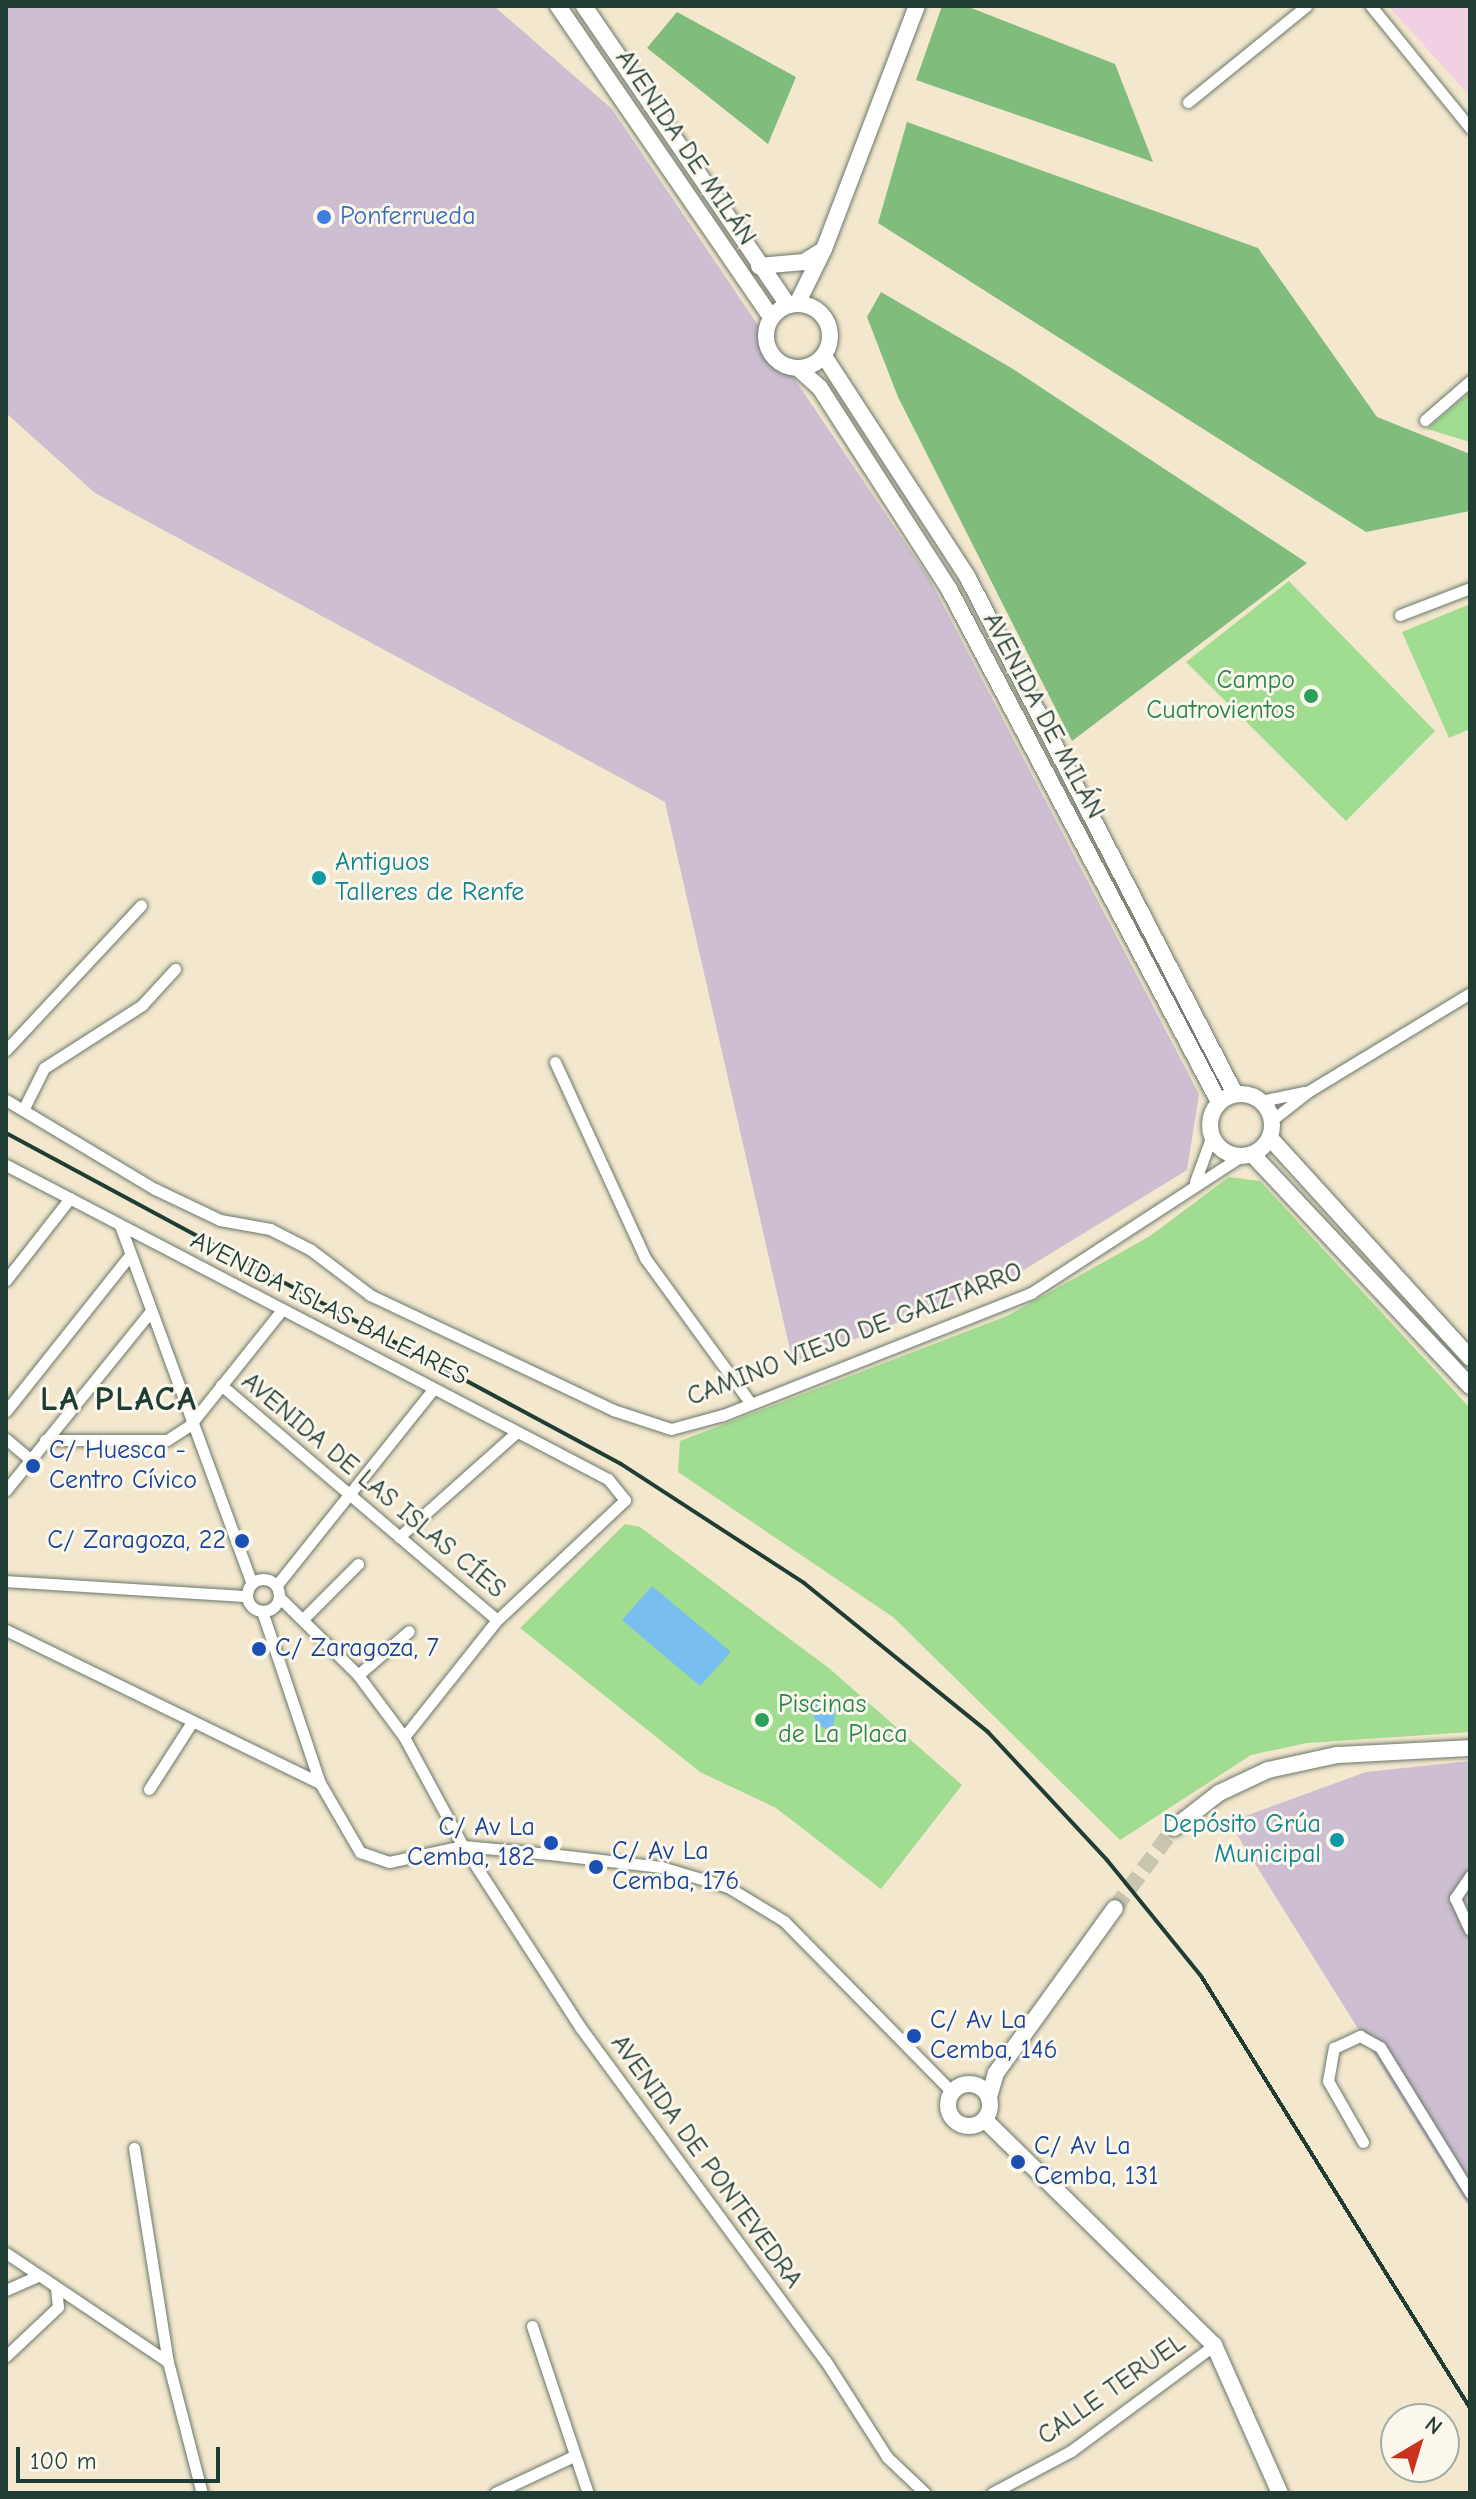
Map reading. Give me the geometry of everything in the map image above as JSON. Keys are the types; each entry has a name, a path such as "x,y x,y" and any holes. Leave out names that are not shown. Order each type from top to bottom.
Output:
{"street":[{"name":"AVENIDA DE MILÁN","path":"558,6 772,318"},
{"name":"AVENIDA DE MILÁN","path":"584,6 759,266 792,305"},
{"path":"816,267 816,309 831,337 824,356 799,369 778,362 769,348 772,318 792,305 816,267 917,6"},
{"path":"1188,102 1306,6"},
{"path":"1371,6 1470,127"},
{"path":"759,266 804,262 824,249"},
{"path":"792,305 816,309"},
{"name":"AVENIDA DE MILÁN","path":"824,356 967,576 1235,1094"},
{"name":"AVENIDA DE MILÁN","path":"799,369 820,388 949,589 1219,1102"},
{"path":"1425,420 1470,381"},
{"path":"1400,615 1470,588"},
{"path":"6,1050 141,905"},
{"path":"23,1110 44,1068 142,1005 175,969"},
{"path":"1272,1120 1309,1091 1470,993"},
{"path":"555,1062 645,1258 751,1404"},
{"path":"1195,1183 1211,1138 1209,1122 1219,1102 1235,1094 1261,1101 1309,1091"},
{"name":"CAMINO VIEJO DE GAIZTARRO","path":"6,1100 155,1189 220,1220 270,1229 311,1250 370,1295 613,1410 671,1429 751,1404 1031,1293 1195,1183 1247,1156"},
{"path":"1247,1156 1270,1138 1272,1120 1261,1101"},
{"path":"1211,1138 1222,1152 1247,1156 1470,1386"},
{"path":"1270,1138 1470,1358"},
{"name":"AVENIDA ISLAS BALEARES","path":"6,1165 608,1479 625,1500 497,1620"},
{"path":"6,1280 70,1198"},
{"path":"120,1225 190,1425 252,1583 247,1596"},
{"path":"6,1411 130,1255"},
{"path":"45,1440 167,1440 190,1425 281,1311"},
{"path":"6,1490 150,1312"},
{"name":"AVENIDA DE LAS ISLAS CÍES","path":"221,1385 497,1620"},
{"path":"262,1611 273,1608 277,1591 433,1389"},
{"path":"399,1537 517,1432"},
{"path":"6,1439 30,1459"},
{"path":"305,1617 358,1564"},
{"path":"252,1583 268,1580 277,1591"},
{"path":"6,1581 247,1596 262,1611 320,1783 360,1852 389,1862 463,1846 661,1867 728,1887 784,1921 952,2092"},
{"name":"AVENIDA DE PONTEVEDRA","path":"277,1591 358,1675 404,1737 463,1846 580,2027 825,2360 887,2457 925,2493"},
{"path":"404,1737 497,1620"},
{"path":"6,1630 320,1783"},
{"path":"358,1675 409,1631"},
{"path":"149,1789 192,1722"},
{"path":"1174,1828 1219,1793 1268,1770 1337,1755 1470,1748"},
{"path":"1470,1876 1455,1898 1470,1930"},
{"path":"985,2120 996,2073 1115,1908"},
{"path":"1363,2142 1328,2081 1334,2048 1360,2036 1380,2047 1470,2193"},
{"path":"952,2092 996,2073"},
{"path":"971,2084 989,2097"},
{"path":"952,2092 948,2108 959,2124 985,2120"},
{"path":"985,2120 1214,2345 1280,2493"},
{"path":"134,2148 168,2362 202,2493"},
{"path":"6,2253 168,2362"},
{"path":"6,2290 39,2275"},
{"path":"6,2356 58,2307 56,2287"},
{"path":"532,2326 588,2493"},
{"name":"CALLE TERUEL","path":"992,2493 1071,2451 1214,2345"},
{"path":"495,2493 574,2456"}],"shaded area":[{"path":"6,6 494,6 612,109 929,578 1199,1094 1187,1170 1009,1279 793,1363 665,802 95,493 6,413"},
{"path":"1388,6 1470,6 1470,96"},
{"path":"1470,1761 1470,2208 1229,1822 1366,1772"}],"green space":[{"path":"942,6 966,6 1115,64 1153,162 916,80"},
{"path":"677,12 796,77 768,144 647,48"},
{"path":"907,122 1258,248 1377,417 1470,454 1470,511 1366,532 878,223"},
{"path":"881,292 1013,369 1307,563 1072,741 898,397 867,317"},
{"path":"1470,392 1470,442 1427,429"},
{"name":"Campo Cuatrovientos","path":"1289,581 1435,731 1346,821 1186,662"},
{"path":"1470,604 1470,729 1449,738 1402,632"},
{"path":"1229,1177 1260,1181 1470,1408 1470,1732 1307,1743 1251,1755 1120,1840 893,1617 678,1472 680,1441 1007,1316 1150,1236"},
{"name":"Piscinas de La Placa","path":"625,1524 640,1527 830,1669 962,1785 881,1889 776,1808 700,1772 520,1628"}],"water":[{"path":"652,1586 731,1652 700,1686 622,1620"},
{"path":"808,1702 836,1709 832,1731 817,1725"}],"tunnel":[{"path":"1115,1908 1174,1828"}],"railway":[{"path":"6,1133 621,1464 804,1583 988,1732 1107,1860 1201,1976 1470,2408"}],"place":[{"name":"Ponferrueda","path":"324,217"},
{"name":"Campo Cuatrovientos","path":"1311,696"},
{"name":"Antiguos Talleres de Renfe","path":"319,878"},
{"name":"C/ Huesca - Centro Cívico","path":"33,1466"},
{"name":"C/ Zaragoza, 22","path":"242,1541"},
{"name":"C/ Zaragoza, 7","path":"259,1649"},
{"name":"Piscinas de La Placa","path":"762,1720"},
{"name":"Depósito Grúa Municipal","path":"1337,1840"},
{"name":"C/ Av La Cemba, 182","path":"551,1843"},
{"name":"C/ Av La Cemba, 176","path":"596,1867"},
{"name":"C/ Av La Cemba, 146","path":"914,2036"},
{"name":"C/ Av La Cemba, 131","path":"1018,2162"}],"district":[{"name":"LA PLACA","path":"119,1400"}]}
